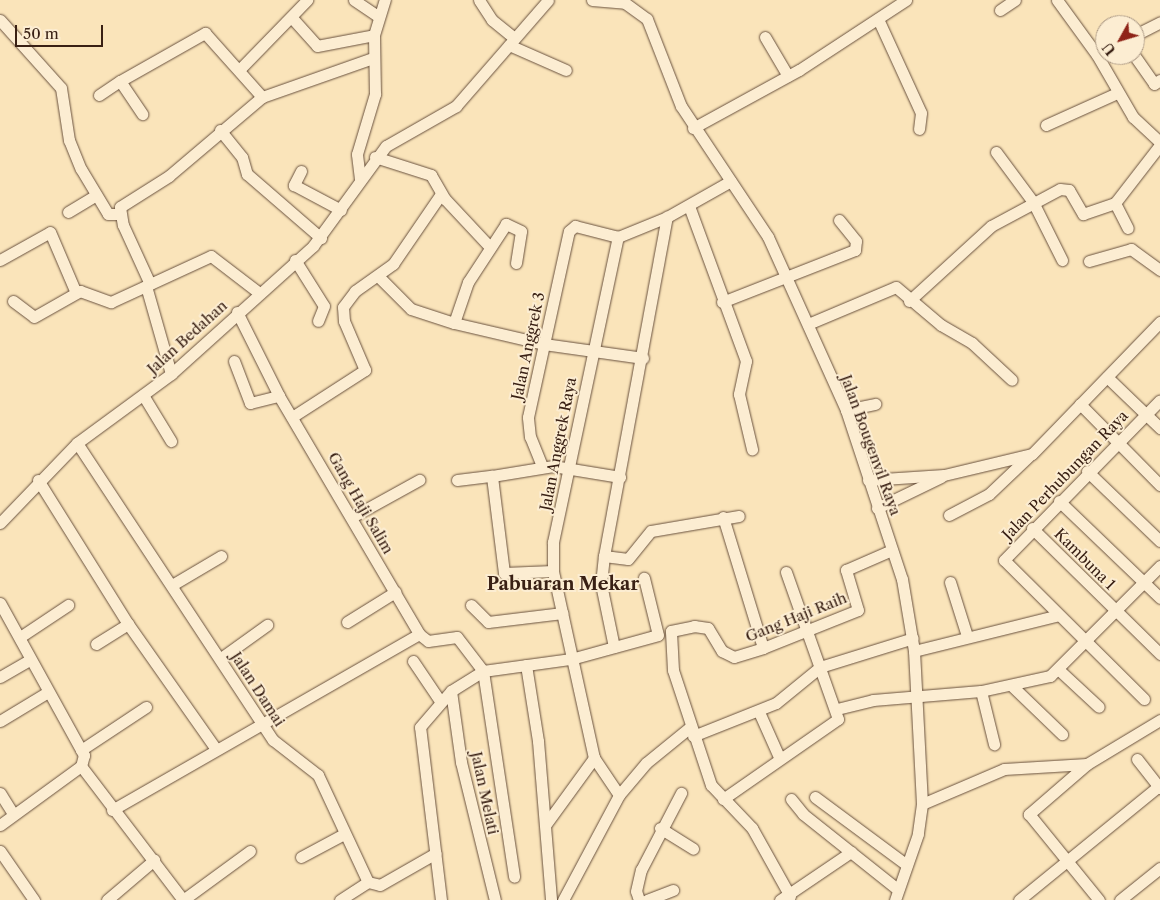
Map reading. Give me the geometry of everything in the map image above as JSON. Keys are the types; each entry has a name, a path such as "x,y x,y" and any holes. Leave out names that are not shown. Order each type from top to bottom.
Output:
{"street":[{"path":"239,70 294,19 307,0"},
{"path":"354,0 378,16"},
{"path":"360,179 356,154 375,94 374,35 378,16 385,0"},
{"path":"479,0 492,20 512,41 566,70"},
{"name":"Jalan Bedahan","path":"0,523 38,480 77,443 171,374 258,292 321,238 375,157 386,146 456,106 548,0"},
{"name":"Jalan Bougenvil Raya","path":"597,0 625,3 647,19 665,74 693,128 755,215 808,324 846,410 892,550 913,638 922,804 918,834 894,896"},
{"path":"693,128 788,76 906,0"},
{"path":"1000,10 1015,0"},
{"path":"1057,0 1095,46"},
{"path":"294,19 317,46 374,35"},
{"path":"878,19 921,113 919,129"},
{"path":"0,20 61,88 70,140 95,196 108,214 118,214"},
{"path":"1145,30 1160,22"},
{"path":"99,95 120,80 204,32 262,97"},
{"path":"765,36 788,76"},
{"path":"171,374 148,285 118,214 122,205 169,176 220,130 262,97 373,58"},
{"path":"909,301 991,226 1033,202 1065,189 1083,214 1115,203 1160,144 1116,93 1106,65"},
{"path":"1141,65 1154,84 1160,80"},
{"path":"120,80 142,114"},
{"path":"1046,125 1116,93"},
{"path":"220,130 242,157 247,174 321,238"},
{"path":"996,152 1033,202 1062,260"},
{"path":"375,157 431,175 442,194 489,246"},
{"path":"301,171 294,185 341,210"},
{"path":"618,236 667,217 731,181"},
{"path":"292,417 365,370 342,313 350,296 379,277 442,194"},
{"path":"68,212 95,196"},
{"path":"1115,203 1128,228"},
{"path":"689,206 722,302 746,361 739,394 752,449"},
{"path":"614,648 601,584 604,556 643,358 667,217"},
{"path":"722,302 786,280 855,250 856,241 839,220"},
{"path":"454,323 468,282 489,246 504,226 519,229 516,263"},
{"name":"Jalan Anggrek 3","path":"542,466 528,427 569,231 576,226 618,236"},
{"path":"0,260 50,232 76,293"},
{"name":"Jalan Anggrek Raya","path":"594,758 553,571 553,542 592,349 618,236"},
{"path":"1090,261 1130,249 1160,270"},
{"path":"13,301 34,317 76,293 89,290 111,302 211,256 258,292"},
{"path":"295,260 324,306 318,321"},
{"path":"379,277 411,309 454,323 544,344 592,349 643,358"},
{"path":"808,324 893,287 909,301 972,343 1012,380"},
{"name":"Gang Haji Salim","path":"237,312 279,396 352,517 419,634"},
{"path":"949,515 989,494 1032,454 1160,322"},
{"path":"234,361 250,403 279,396"},
{"path":"1107,377 1160,428"},
{"path":"143,395 171,441"},
{"name":"Jalan Perhubungan Raya","path":"1144,699 1004,560 1032,528 1116,441 1160,400"},
{"path":"846,410 874,404"},
{"path":"1080,404 1160,485"},
{"name":"Jalan Damai","path":"77,443 279,748 318,775 368,882"},
{"path":"868,480 944,475 1032,454"},
{"path":"457,480 492,476 542,466 569,468 620,477"},
{"path":"1087,471 1160,541"},
{"path":"877,508 944,475"},
{"path":"492,476 504,573 553,571"},
{"path":"38,480 128,624 216,749"},
{"path":"352,517 419,480"},
{"path":"1059,501 1160,598"},
{"path":"604,556 628,559 651,531 723,517 739,516"},
{"path":"723,517 763,648"},
{"name":"Kambuna 1","path":"1032,528 1160,654"},
{"name":"Gang Haji Raih","path":"691,732 673,670 671,631 694,626 708,628 722,651 734,657 763,648 858,610 846,570 892,550"},
{"path":"172,585 221,556"},
{"path":"837,709 916,696 981,691 1011,685 1059,670 1160,566"},
{"path":"723,799 779,757 838,719 837,709 786,572"},
{"path":"441,900 419,732 440,702 451,691 483,671 572,659 658,635 644,578"},
{"path":"950,582 967,636"},
{"path":"347,622 395,592"},
{"path":"0,603 81,750 81,766 112,810 154,860 183,900 250,852"},
{"path":"20,637 68,605"},
{"path":"471,605 488,622 562,613"},
{"path":"914,652 967,636 1059,615"},
{"path":"96,644 128,624"},
{"path":"221,658 267,625"},
{"path":"112,810 419,634 428,641 457,637 483,671 514,878"},
{"path":"563,900 619,795 646,763 691,732 758,712 789,695 820,667 913,638"},
{"path":"0,677 30,660"},
{"path":"413,662 440,702"},
{"path":"526,666 546,824 544,854 551,900"},
{"path":"1059,670 1098,707"},
{"path":"1011,685 1062,734"},
{"name":"Jalan Melati","path":"451,691 461,762 495,900"},
{"path":"981,691 994,744"},
{"path":"0,721 48,692"},
{"path":"81,750 146,706"},
{"path":"758,712 779,757"},
{"path":"1099,900 1029,813 1087,764 1160,720"},
{"path":"691,732 711,785 752,828 785,898 851,852"},
{"path":"546,824 594,758 619,795"},
{"path":"1019,900 1160,787 1137,759"},
{"path":"922,804 1004,769 1087,764"},
{"path":"0,825 81,766"},
{"path":"0,793 13,814"},
{"path":"639,900 636,891 641,870 660,828 680,793"},
{"path":"815,797 907,865"},
{"path":"791,799 851,852 894,896"},
{"path":"660,828 693,849"},
{"path":"301,857 344,834"},
{"path":"0,851 34,900"},
{"path":"340,900 368,882 380,885 436,852"},
{"path":"107,900 154,860"},
{"path":"1120,900 1160,868"},
{"path":"647,900 673,890"}],"district":[{"name":"Pabuaran Mekar","path":"563,584"}]}
